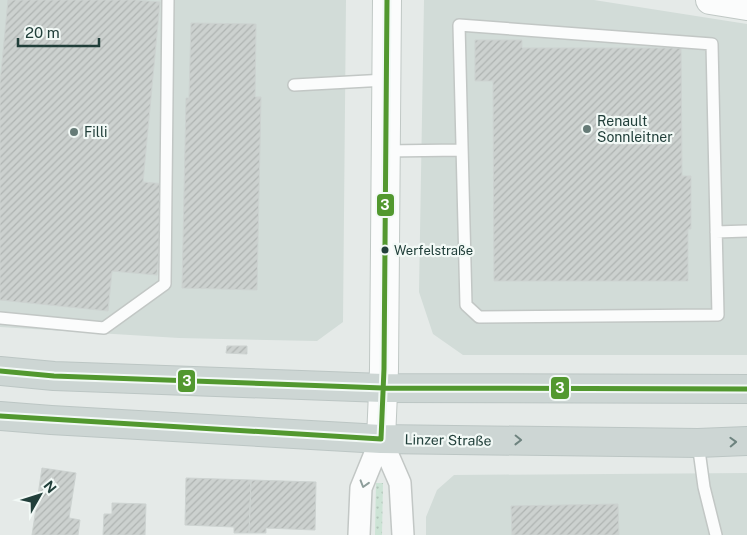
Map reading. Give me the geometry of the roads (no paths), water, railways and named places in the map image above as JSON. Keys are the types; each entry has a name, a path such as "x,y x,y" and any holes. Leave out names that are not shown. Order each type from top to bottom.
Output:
{"main road":[{"path":"0,371 64,376 383,388 747,389"},
{"name":"Linzer Straße","path":"0,416 381,439 698,443 747,441"}],"street":[{"path":"359,535 361,488 381,439 387,0"},
{"path":"710,0 747,6"},
{"path":"381,439 400,483 403,535"}],"lane":[{"path":"0,318 104,328 164,284 168,0"},
{"path":"460,26 712,44 716,232 718,315 479,317 466,305 460,26"},
{"path":"294,85 386,80"},
{"path":"385,151 462,150"},
{"path":"716,232 747,231"},
{"path":"698,443 704,487 716,535"}],"place":[{"name":"Renault Sonnleitner","path":"587,129"},
{"name":"Filli","path":"74,132"},
{"name":"Werfelstraße","path":"385,250"}]}
